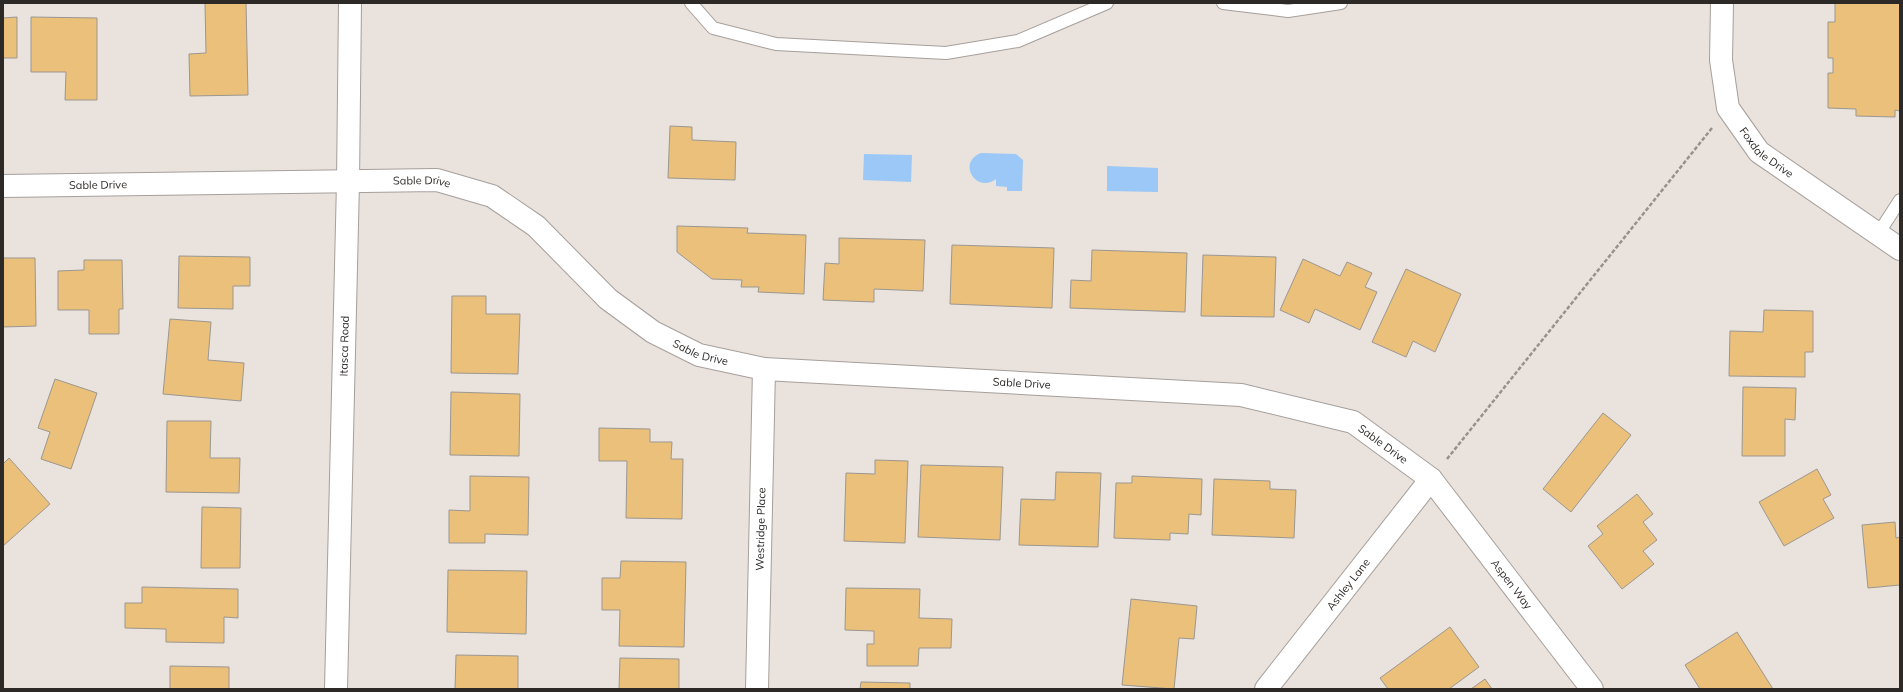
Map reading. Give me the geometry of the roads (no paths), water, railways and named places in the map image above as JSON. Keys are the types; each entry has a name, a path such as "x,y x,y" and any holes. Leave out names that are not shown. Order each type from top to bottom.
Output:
{"street":[{"name":"Itasca Road","path":"336,689 348,182 350,3"},
{"name":"Foxdale Drive","path":"1722,3 1721,60 1728,108 1759,152 1900,249"},
{"name":"Sable Drive","path":"3,186 437,180 492,196 536,226 608,299 653,332 699,355 764,369 1241,395 1353,422 1431,479"},
{"name":"Westridge Place","path":"757,689 764,369"},
{"name":"Ashley Lane","path":"1266,689 1431,479"},
{"name":"Aspen Way","path":"1431,479 1592,689"}],"lane":[{"path":"691,3 713,28 776,44 946,53 1018,41 1107,3"},
{"path":"1223,3 1288,11 1341,3"},
{"path":"1878,234 1900,200"}],"water":[{"path":"981,153 1016,154 1023,160 1022,191 1007,191 1007,187 996,186 996,179 989,183 982,183 976,180 970,170 970,163"},
{"path":"864,154 912,155 911,182 863,180"},
{"path":"1107,166 1158,168 1158,192 1107,191"}]}
